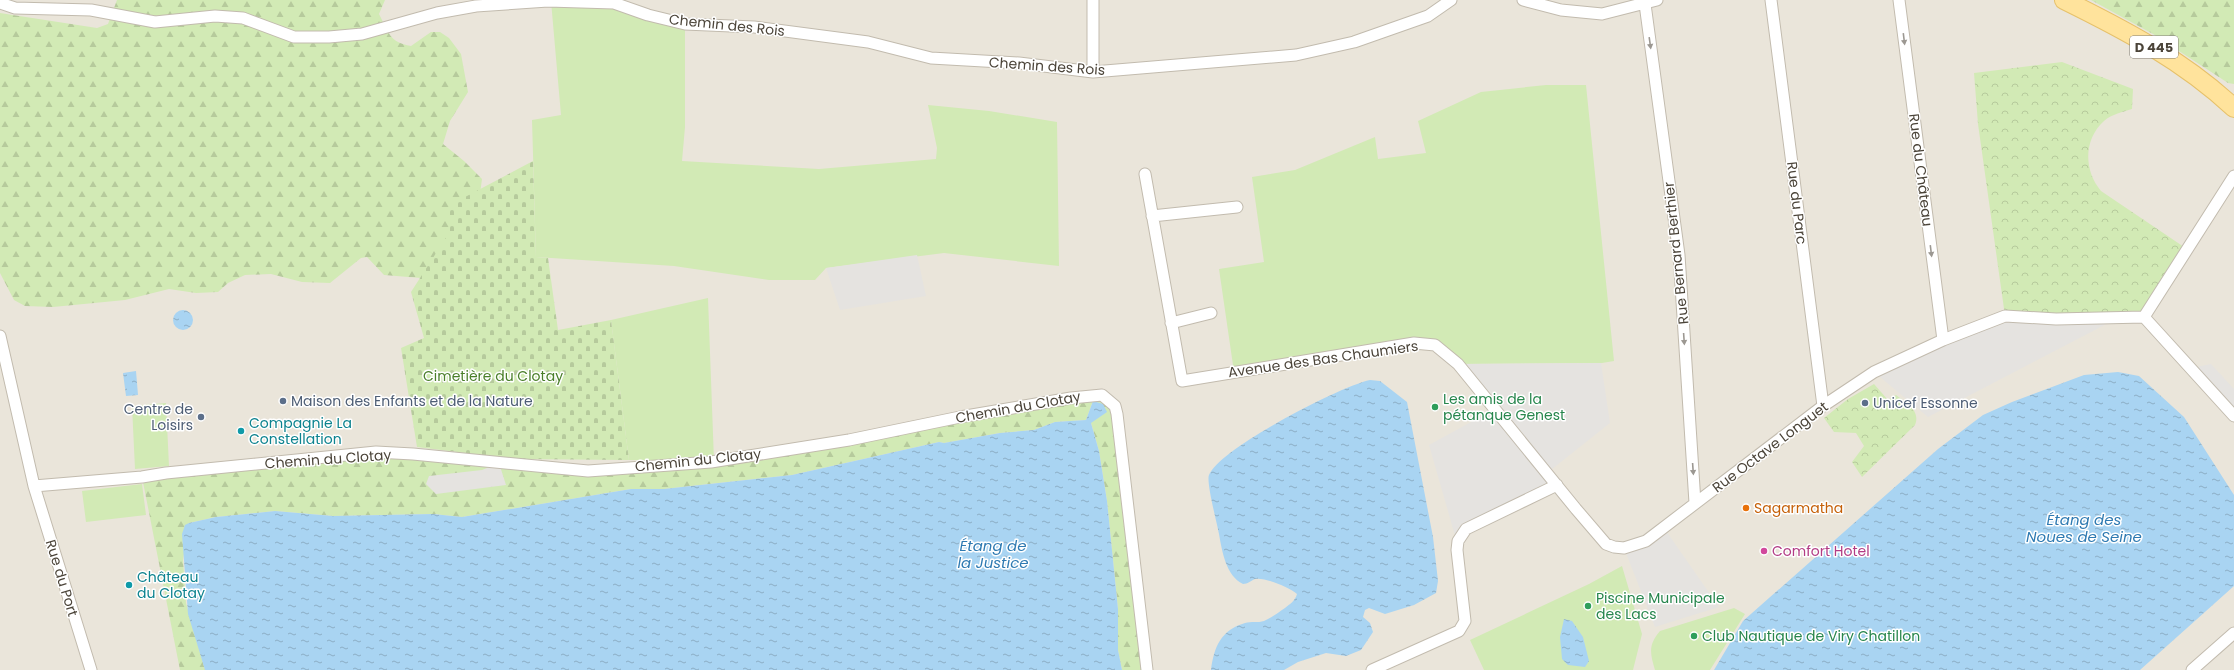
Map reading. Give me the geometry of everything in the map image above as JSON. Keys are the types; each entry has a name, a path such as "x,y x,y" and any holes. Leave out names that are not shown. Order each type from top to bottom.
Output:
{"main road":[{"name":"D 445","path":"2064,0 2121,29 2179,63 2211,86 2234,108"}],"street":[{"path":"1093,0 1093,72"},
{"name":"Chemin des Rois","path":"0,3 15,8 91,10 155,22 215,16 243,18 294,37 329,37 362,34 437,13 476,6 548,1 614,3 648,15 685,24 754,27 868,42 931,58 1019,63 1093,72 1296,55 1319,51 1354,42 1428,16 1452,0"},
{"path":"1522,0 1561,10 1602,14 1656,0"},
{"name":"Rue du Parc","path":"1771,0 1823,406"},
{"name":"Rue du Château","path":"1899,0 1943,340"},
{"name":"Rue Bernard Berthier","path":"1644,4 1679,255 1695,503"},
{"path":"1145,174 1171,323 1211,313"},
{"path":"2234,176 2144,317 2234,416"},
{"path":"1152,216 1236,207"},
{"name":"Rue Octave Longuet","path":"1557,485 1606,544 1624,548 1646,541 1823,406 1874,372 1943,340 2005,316 2064,319 2144,317"},
{"name":"Avenue des Bas Chaumiers","path":"1171,323 1182,381 1414,343 1435,345 1458,364 1557,485"},
{"name":"Rue du Port","path":"0,341 34,486 91,670"},
{"name":"Chemin du Clotay","path":"34,486 142,477 166,473 376,452 413,454 588,471 711,462 849,440 967,415 1071,398 1102,395 1115,406 1117,414 1147,670"},
{"path":"1372,670 1459,631 1465,621 1456,550 1458,541 1466,530 1557,485"},
{"path":"2192,670 2234,633"}],"shaded area":[{"path":"0,0 2234,0 2234,670 0,670"},
{"path":"917,255 926,296 840,310 826,268"},
{"path":"2021,317 2116,319 1928,417 1874,372 1943,340"},
{"path":"1601,363 1610,423 1547,473 1557,485 1456,539 1429,445 1495,409 1458,364"},
{"path":"2211,364 2234,389 2234,413 2191,368"},
{"path":"499,463 506,485 436,494 426,484 429,476 482,470"},
{"path":"1664,528 1719,607 1655,627 1624,548"}],"green space":[{"path":"117,0 385,0 379,14 390,36 398,42 411,46 431,32 440,32 449,38 461,54 468,92 450,121 443,144 464,161 482,179 474,238 421,278 384,275 367,257 361,258 330,283 302,282 271,274 245,275 228,283 218,292 196,293 169,289 125,300 53,307 25,306 14,300 0,273 0,13 97,28 108,24"},
{"path":"2091,0 2234,0 2234,84 2228,83 2153,34"},
{"path":"551,1 614,3 685,24 685,127 682,161 819,169 936,159 937,148 928,105 989,111 1057,122 1059,266 944,253 826,268 815,280 769,280 674,266 536,257 532,120 561,115"},
{"path":"2062,62 2133,89 2132,109 2110,117 2104,121 2092,137 2088,156 2091,174 2101,191 2187,249 2144,317 2005,316 1978,124 1974,73"},
{"path":"1546,85 1586,85 1614,361 1602,363 1458,364 1435,345 1234,372 1219,269 1264,262 1252,177 1295,170 1375,137 1378,159 1426,153 1418,121 1481,92"},
{"name":"Cimetière du Clotay","path":"533,161 536,257 548,258 558,330 611,320 629,460 515,459 417,447 401,348 424,338 411,292 449,233 450,205"},
{"path":"708,298 714,461 629,460 611,320"},
{"path":"1874,384 1888,400 1896,395 1912,407 1916,415 1916,420 1915,425 1862,477 1852,462 1864,446 1856,433 1834,432 1824,418 1848,399"},
{"path":"1093,395 1115,406 1147,670 1122,670 1118,650 1118,609 1107,501 1099,451 1091,423 1093,401 1086,420 1055,422 1034,430 1000,433 944,443 939,442 792,475 664,489 631,489 462,517 433,514 333,516 275,511 216,517 189,523 183,560 186,603 205,670 180,670 142,477 376,452 588,471 695,462"},
{"path":"166,403 169,466 135,469 132,406"},
{"path":"142,484 146,515 86,522 82,491"},
{"name":"Piscine Municipale des Lacs","path":"1622,566 1642,634 1633,670 1484,670 1470,640 1589,584"},
{"name":"Club Nautique de Viry Chatillon","path":"1734,608 1745,614 1710,670 1655,670 1651,649 1653,641 1660,631"}],"water":[{"path":"179,310 187,310 193,316 193,324 187,330 179,330 173,324 173,316"},
{"path":"136,371 138,395 126,396 123,373"},
{"name":"Étang des Noues de Seine","path":"2118,372 2139,376 2184,417 2234,495 2234,586 2140,670 1714,670 1743,621 1938,449 1983,415 2012,402 2084,375"},
{"path":"1370,380 1380,381 1407,402 1433,537 1438,581 1436,593 1414,605 1385,614 1369,608 1365,610 1363,617 1370,623 1373,632 1361,650 1346,656 1326,653 1298,662 1284,670 1211,670 1214,654 1220,640 1224,635 1237,626 1245,623 1264,621 1290,604 1295,599 1297,594 1270,581 1255,579 1243,584 1232,575 1222,548 1210,494 1208,479 1209,475 1218,463 1257,435 1309,406 1355,385"},
{"name":"Étang de la Justice","path":"1093,401 1103,404 1107,412 1091,423 1099,451 1107,501 1118,609 1118,650 1122,670 205,670 188,614 182,534 185,525 189,523 216,517 275,511 333,516 433,514 462,517 631,489 664,489 792,475 939,442 944,443 1000,433 1034,430 1055,422 1086,420"},
{"path":"1564,619 1572,621 1583,637 1589,661 1585,667 1568,665 1562,659 1560,637"}],"place":[{"name":"Maison des Enfants et de la Nature","path":"283,401"},
{"name":"Unicef Essonne","path":"1865,403"},
{"name":"Les amis de la pétanque Genest","path":"1435,407"},
{"name":"Centre de Loisirs","path":"201,417"},
{"name":"Compagnie La Constellation","path":"241,431"},
{"name":"Sagarmatha","path":"1746,508"},
{"name":"Comfort Hotel","path":"1764,551"},
{"name":"Château du Clotay","path":"129,585"},
{"name":"Piscine Municipale des Lacs","path":"1588,606"},
{"name":"Club Nautique de Viry Chatillon","path":"1694,636"}]}
